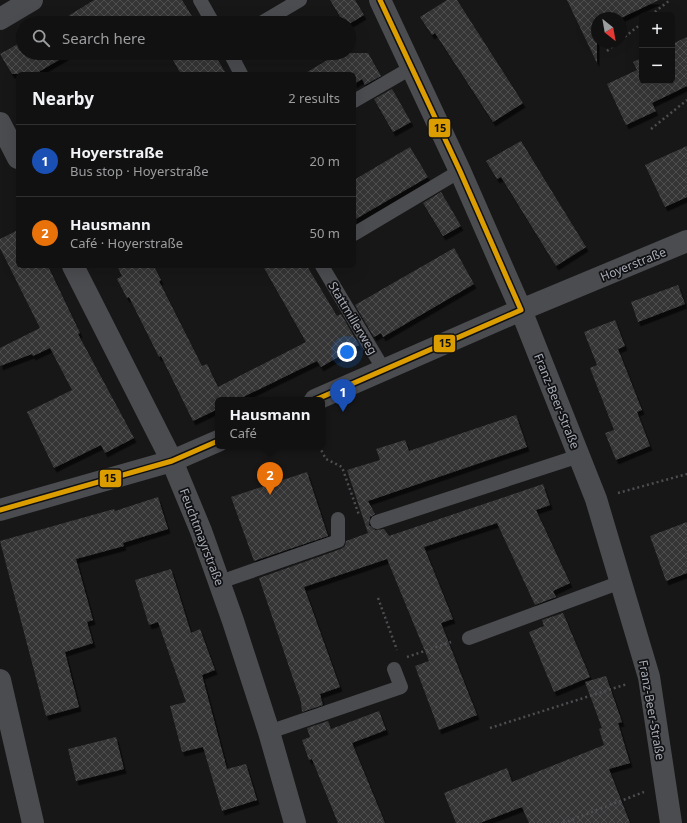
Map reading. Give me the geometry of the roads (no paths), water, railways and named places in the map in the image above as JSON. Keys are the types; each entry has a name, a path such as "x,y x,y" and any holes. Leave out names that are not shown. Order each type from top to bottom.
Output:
{"street":[{"path":"0,19 32,0"},
{"name":"Franz-Beer-Straße","path":"380,0 460,171 520,310 596,499 649,677 670,823"},
{"path":"0,123 16,154"},
{"name":"Hoyerstraße","path":"322,397 520,310 687,242"},
{"name":"Feuchtmayrstraße","path":"74,268 172,461 220,582 269,732 295,823"},
{"path":"0,510 172,461 215,442"},
{"path":"0,680 33,823"}],"lane":[{"path":"200,0 209,16"},
{"path":"273,16 300,0"},
{"path":"234,60 240,72"},
{"path":"356,100 411,68"},
{"path":"356,233 460,171"},
{"name":"Stattmillerweg","path":"323,268 384,370"},
{"path":"377,522 579,456"},
{"path":"220,582 338,541 338,519"},
{"path":"470,638 621,582"},
{"path":"269,732 401,687 397,665"}],"place":[{"name":"Hoyerstraße","path":"343,412"},
{"name":"Hausmann","path":"270,495"}]}
